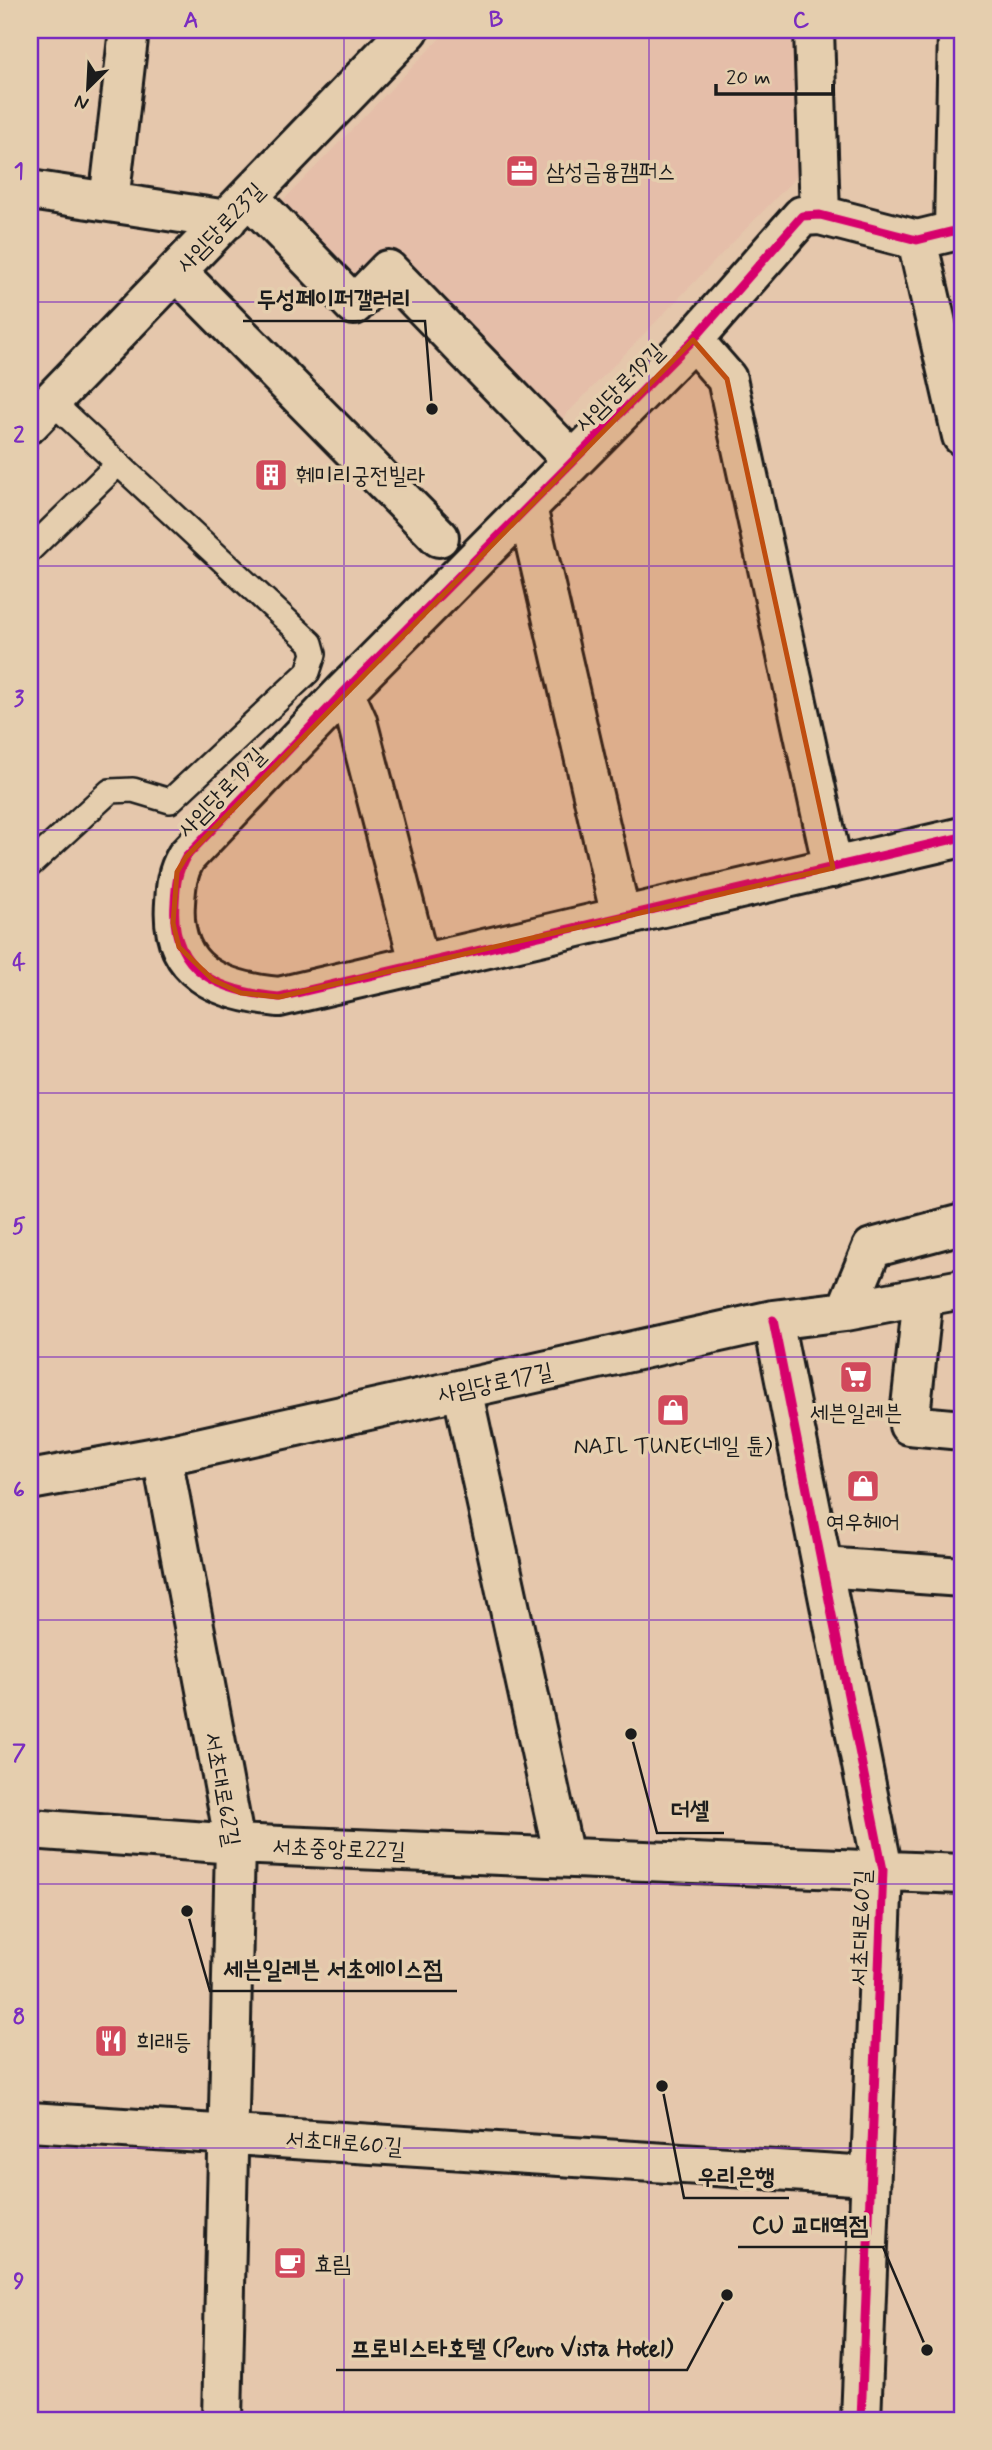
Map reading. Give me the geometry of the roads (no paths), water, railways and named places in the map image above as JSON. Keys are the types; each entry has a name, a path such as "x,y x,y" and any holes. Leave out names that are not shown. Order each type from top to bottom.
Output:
{"street":[{"path":"109,202 129,30"},
{"name":"사임당로23길","path":"40,412 409,30"},
{"path":"814,30 820,215 917,240 958,229 958,30"},
{"path":"30,190 109,202 238,208 354,305 388,270 573,461"},
{"name":"사임당로19길","path":"820,215 802,216 693,340 344,692 186,857 177,872 173,923 179,947 193,964 213,981 241,993 279,997 419,962 962,837"},
{"path":"917,240 962,436"},
{"path":"177,272 439,537"},
{"name":"사임당로19길","path":"693,340 727,379 833,868"},
{"path":"527,507 621,917"},
{"path":"344,692 358,720 419,962"},
{"path":"846,1311 872,1248 962,1224"},
{"name":"사임당로17길","path":"30,1480 162,1456 774,1320 846,1311 962,1289"},
{"path":"922,1297 908,1425 962,1430"},
{"name":"서초대로60길","path":"774,1320 883,1870 861,2420"},
{"path":"462,1389 564,1857"},
{"name":"서초대로62길","path":"162,1456 235,1844 226,2134 222,2420"},
{"path":"822,1567 962,1577"},
{"name":"서초중앙로22길","path":"30,1829 235,1844 962,1874"},
{"name":"서초대로60길","path":"30,2122 869,2176"}],"lane":[{"path":"30,864 110,791 133,790 170,801 308,672 312,664 310,643 118,464 40,412"},
{"path":"30,550 118,464"}],"place":[{"name":"삼성금융캠퍼스","path":"522,171"},
{"name":"두성페이퍼갤러리","path":"432,409"},
{"name":"훼미리궁전빌라","path":"271,475"},
{"name":"세븐일레븐","path":"856,1377"},
{"name":"NAIL TUNE(네일 튠)","path":"673,1410"},
{"name":"여우헤어","path":"863,1486"},
{"name":"더셀","path":"631,1734"},
{"name":"세븐일레븐 서초에이스점","path":"187,1911"},
{"name":"희래등","path":"111,2041"},
{"name":"우리은행","path":"662,2086"},
{"name":"효림","path":"290,2263"},
{"name":"프로비스타호텔 (Peuro Vista Hotel)","path":"727,2295"},
{"name":"CU 교대역점","path":"927,2350"}]}
